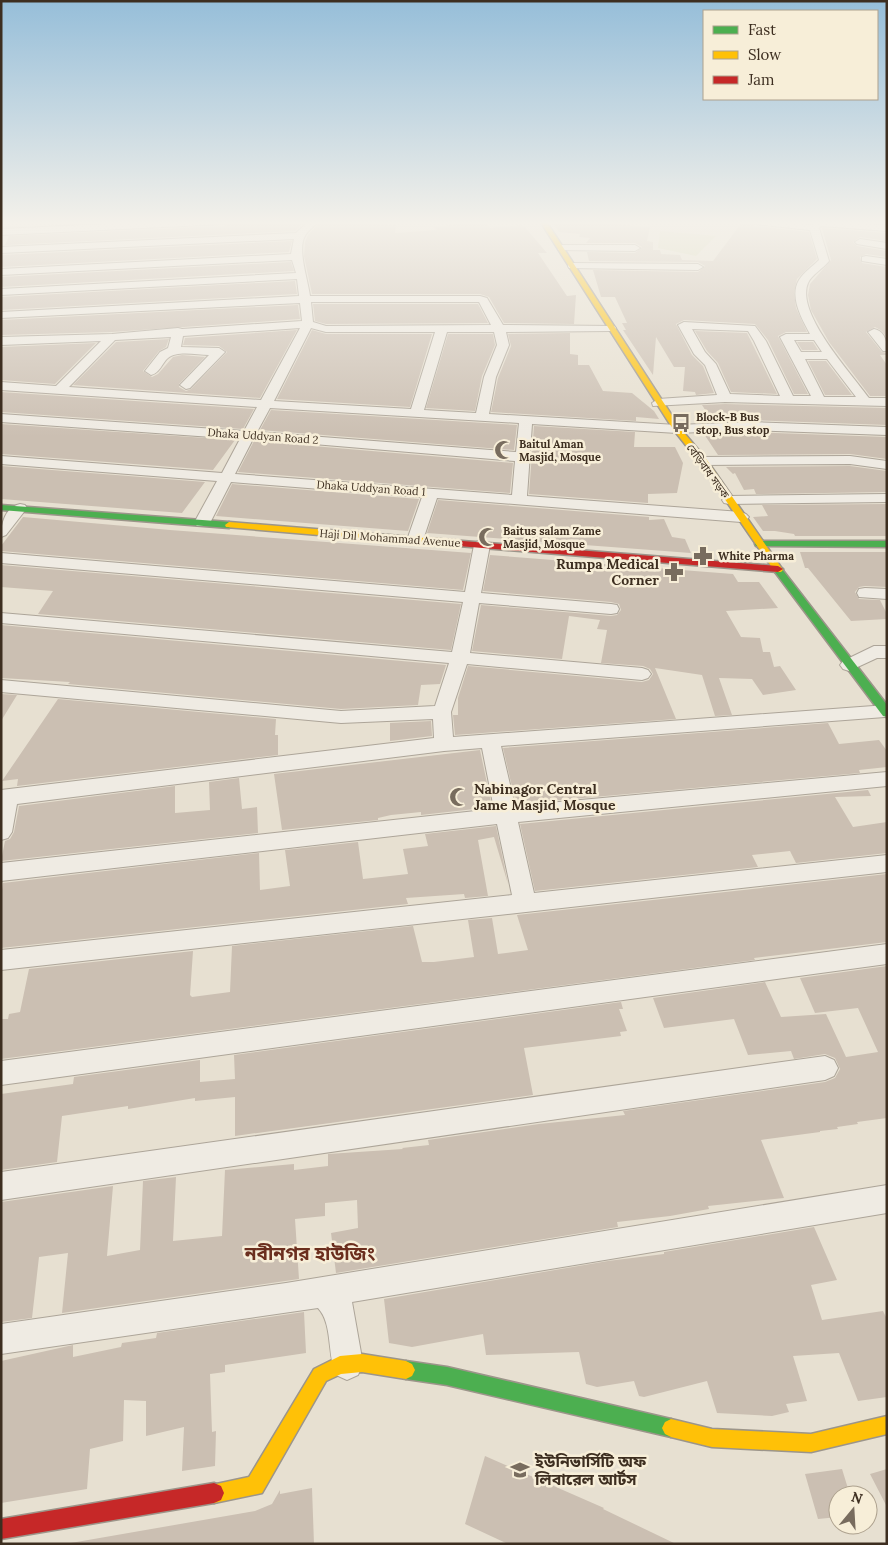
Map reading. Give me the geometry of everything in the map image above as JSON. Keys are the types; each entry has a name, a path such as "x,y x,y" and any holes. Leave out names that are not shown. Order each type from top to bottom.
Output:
{"main road":[{"name":"বেড়িবাধ সড়ক","path":"590,293 658,403 703,461 759,544 886,712"},
{"name":"Haji Dil Mohammad Avenue","path":"1,507 778,569"},
{"path":"759,544 887,544"},
{"path":"1,1529 255,1486 320,1376 340,1365 347,1364 362,1363 447,1376 712,1438 811,1444 887,1425"}],"street":[{"path":"231,293 236,316"},
{"path":"202,524 308,324 304,293"},
{"path":"801,293 806,315 818,337 865,401"},
{"path":"1,341 112,337 178,331 305,299 480,299 483,300 499,327 503,345 490,376 482,418"},
{"path":"1,315 236,316 308,324 326,329 610,328"},
{"path":"725,398 710,364 700,354 684,324 752,328 788,399"},
{"path":"416,414 442,328"},
{"path":"174,350 178,331"},
{"path":"874,332 887,348"},
{"path":"58,391 112,337"},
{"path":"818,337 786,338 819,400"},
{"path":"151,371 164,355 174,350 219,352 186,386"},
{"path":"797,356 831,355"},
{"path":"1,386 526,421 677,429 760,426 887,431"},
{"path":"658,403 725,398 887,402"},
{"name":"Dhaka Uddyan Road 2","path":"1,418 524,457"},
{"path":"519,500 526,421"},
{"name":"Dhaka Uddyan Road 1","path":"1,460 741,517"},
{"path":"703,461 850,460 887,465"},
{"path":"415,540 431,493"},
{"path":"729,500 887,498"},
{"path":"1,532 20,508"},
{"path":"444,744 442,712 460,658 482,545"},
{"path":"1,558 611,609"},
{"path":"865,593 887,594"},
{"path":"1,618 642,674"},
{"path":"849,665 874,652 887,652"},
{"path":"1,686 341,718 442,712"},
{"path":"1,832 5,798 444,744 886,712"},
{"path":"490,740 525,903"},
{"path":"1,872 506,815 887,778"},
{"path":"1,960 887,863"},
{"path":"1,1073 887,954"},
{"path":"1,1186 825,1068"},
{"path":"1,1339 323,1292 887,1199"},
{"path":"323,1292 339,1308 347,1364"}],"building":[{"path":"73,293 297,294 1,310 1,297"},
{"path":"565,293 567,296 576,295 574,324 504,323 489,297 480,294 312,294"},
{"path":"600,293 794,293 796,308 807,332 786,332 778,336 808,394 794,394 768,340 755,324 684,320 676,324 692,355 703,366 714,393 696,395 695,392 683,391 685,367 674,367 656,337 653,375 623,330 626,330 622,323 627,323 615,297 601,297"},
{"path":"808,293 887,293 887,338 882,331 875,327 866,332 882,352 887,353 887,355 880,355 887,365 887,396 870,396 829,342 811,310"},
{"path":"313,304 478,304 488,323 326,324 315,321"},
{"path":"298,305 300,319 112,332 1,335 1,320"},
{"path":"297,330 260,398 73,385 116,342 169,339 166,347 159,351 143,371 152,377 158,374 173,357 182,355 205,357 179,384 179,387 186,391 191,389 227,352 219,346 183,345 185,338"},
{"path":"312,330 326,334 432,334 410,407 277,399"},
{"path":"695,331 747,333 777,394 731,392 718,363 707,351"},
{"path":"570,333 570,354 578,355 578,365 589,365 603,391 632,393 654,411 659,419 636,417 636,421 491,412 498,378 511,346 508,334"},
{"path":"448,334 493,334 495,345 482,376 475,411 426,408"},
{"path":"797,342 813,342 818,350 802,350"},
{"path":"96,343 55,384 1,380 1,347"},
{"path":"808,361 826,361 852,395 825,395"},
{"path":"1,392 254,409 243,429 1,412"},
{"path":"702,405 887,408 887,425 750,420 713,422"},
{"path":"271,410 517,425 514,450 260,430"},
{"path":"1,424 235,440 213,470 1,454"},
{"path":"534,426 635,432 634,447 675,447 683,463 677,493 648,494 648,503 529,494"},
{"path":"750,432 887,437 887,459 850,454 718,455 704,434"},
{"path":"254,441 513,463 510,493 238,472"},
{"path":"1,466 205,482 182,513 1,499"},
{"path":"850,466 887,471 887,492 756,494 754,489 744,490 735,473 733,474 726,467"},
{"path":"232,484 419,499 408,531 216,516"},
{"path":"438,500 649,517 649,520 664,519 672,537 685,539 691,553 427,533"},
{"path":"887,504 887,536 795,536 794,534 775,531 763,531 753,517 768,516 762,505"},
{"path":"23,517 471,553 463,590 1,551 1,546"},
{"path":"800,552 887,552 887,587 865,586 859,587 855,592 859,599 880,600 887,614 887,619 851,621 808,568 805,568"},
{"path":"490,555 733,574 738,582 759,582 778,608 726,611 741,637 760,638 763,652 770,652 774,667 780,666 796,690 763,695 752,679 719,678 732,715 715,716 702,675 655,668 676,719 455,735 453,715 458,715 458,698 468,666 642,682 649,680 653,674 650,669 643,666 601,663 607,630 597,629 600,620 569,616 562,659 472,651 481,605 611,616 617,615 621,610 619,604 611,602 483,591"},
{"path":"1,565 461,604 451,650 38,614 53,591 1,587"},
{"path":"1,625 446,665 440,684 421,685 418,705 341,709 68,684 70,682 1,678"},
{"path":"1,694 17,695 1,721"},
{"path":"58,699 276,719 275,735 278,735 278,755 17,786 18,779 2,781"},
{"path":"431,721 432,736 390,741 390,723"},
{"path":"828,723 839,744 879,740 887,751 887,767 859,770 860,773 516,804 503,748"},
{"path":"480,750 492,807 421,815 421,812 391,815 378,818 378,820 282,830 274,774"},
{"path":"239,778 242,809 257,807 258,833 1,861 5,841 10,839 14,832 19,806 175,786 175,813 210,810 209,782"},
{"path":"868,790 871,796 835,797 853,827 887,822 887,853 796,863 790,851 752,855 758,867 535,891 520,824"},
{"path":"496,826 508,884 494,837 478,840 488,896 465,898 464,894 406,898 408,904 1,948 1,896 3,883 259,853 260,890 290,886 285,850 358,842 363,879 408,874 403,849 428,846 425,834"},
{"path":"887,874 887,942 754,958 755,960 1,1059 1,1019 8,1019 9,1014 20,1012 29,969 193,951 190,995 192,997 230,992 232,946 413,926 422,962 434,962 474,957 468,920 492,918 498,954 528,950 517,915"},
{"path":"887,966 887,1118 857,1122 858,1124 837,1127 838,1129 761,1140 784,1198 708,1206 709,1209 670,1216 617,1222 618,1227 336,1273 331,1233 358,1228 357,1200 325,1203 325,1216 295,1219 299,1279 62,1313 68,1253 39,1257 32,1318 1,1322 1,1202 113,1186 107,1256 140,1250 143,1181 176,1177 173,1241 222,1236 225,1170 294,1164 294,1170 328,1166 328,1154 403,1149 429,1145 428,1140 539,1124 625,1115 623,1111 825,1082 835,1078 840,1069 835,1058 825,1054 794,1059 791,1051 748,1055 734,1019 664,1028 653,998 765,982 781,1017 826,1014 846,1057 878,1052 858,1008 815,1013 800,978"},
{"path":"621,1002 623,1009 619,1009 627,1031 620,1032 621,1036 524,1048 533,1095 235,1136 235,1097 195,1101 195,1098 128,1109 128,1106 62,1116 57,1162 1,1170 1,1094 73,1084 74,1077 200,1060 200,1082 235,1079 234,1055"},
{"path":"814,1227 837,1280 811,1285 822,1320 883,1311 887,1319 887,1397 858,1401 839,1353 793,1356 807,1401 786,1404 789,1412 772,1416 717,1413 707,1381 644,1397 639,1396 634,1381 597,1387 586,1384 579,1352 486,1355 483,1334 412,1347 389,1343 384,1299 608,1261 664,1254 664,1252"},
{"path":"304,1312 306,1353 225,1365 225,1372 210,1374 212,1432 216,1431 215,1466 182,1471 184,1427 146,1436 146,1401 124,1400 123,1441 90,1449 87,1489 1,1503 1,1361 73,1345 73,1357 121,1347 122,1343 156,1338 157,1333"},
{"path":"485,1456 604,1508 676,1544 508,1544 465,1524"},
{"path":"842,1469 847,1485 828,1485 828,1518 818,1519 805,1474"},
{"path":"887,1469 887,1507 878,1490 878,1485 876,1485 870,1474"},
{"path":"312,1488 314,1544 65,1544 255,1511 272,1504 280,1490 280,1494"}],"traffic: fast":[{"path":"1,507 229,525"},
{"path":"759,544 887,544"},
{"path":"778,570 887,713"},
{"path":"406,1370 447,1376 671,1428"}],"traffic: slow":[{"path":"589,293 677,429 703,461 778,570"},
{"path":"229,525 437,542"},
{"path":"214,1493 255,1486 320,1375 340,1365 362,1363 406,1370"},
{"path":"671,1428 712,1438 811,1443 887,1425"}],"traffic: jam":[{"path":"437,542 778,569"},
{"path":"1,1529 214,1493"}],"place":[{"name":"Block-B Bus stop, Bus stop","path":"681,423"},
{"name":"Baitul Aman Masjid, Mosque","path":"504,450"},
{"name":"Baitus salam Zame Masjid, Mosque","path":"488,537"},
{"name":"White Pharma","path":"703,556"},
{"name":"Rumpa Medical Corner","path":"674,572"},
{"name":"Nabinagor Central Jame Masjid, Mosque","path":"459,797"},
{"name":"ইউনিভার্সিটি অফ লিবারেল আর্টস","path":"520,1470"}],"district":[{"name":"নবীনগর হাউজিং","path":"310,1253"}]}
